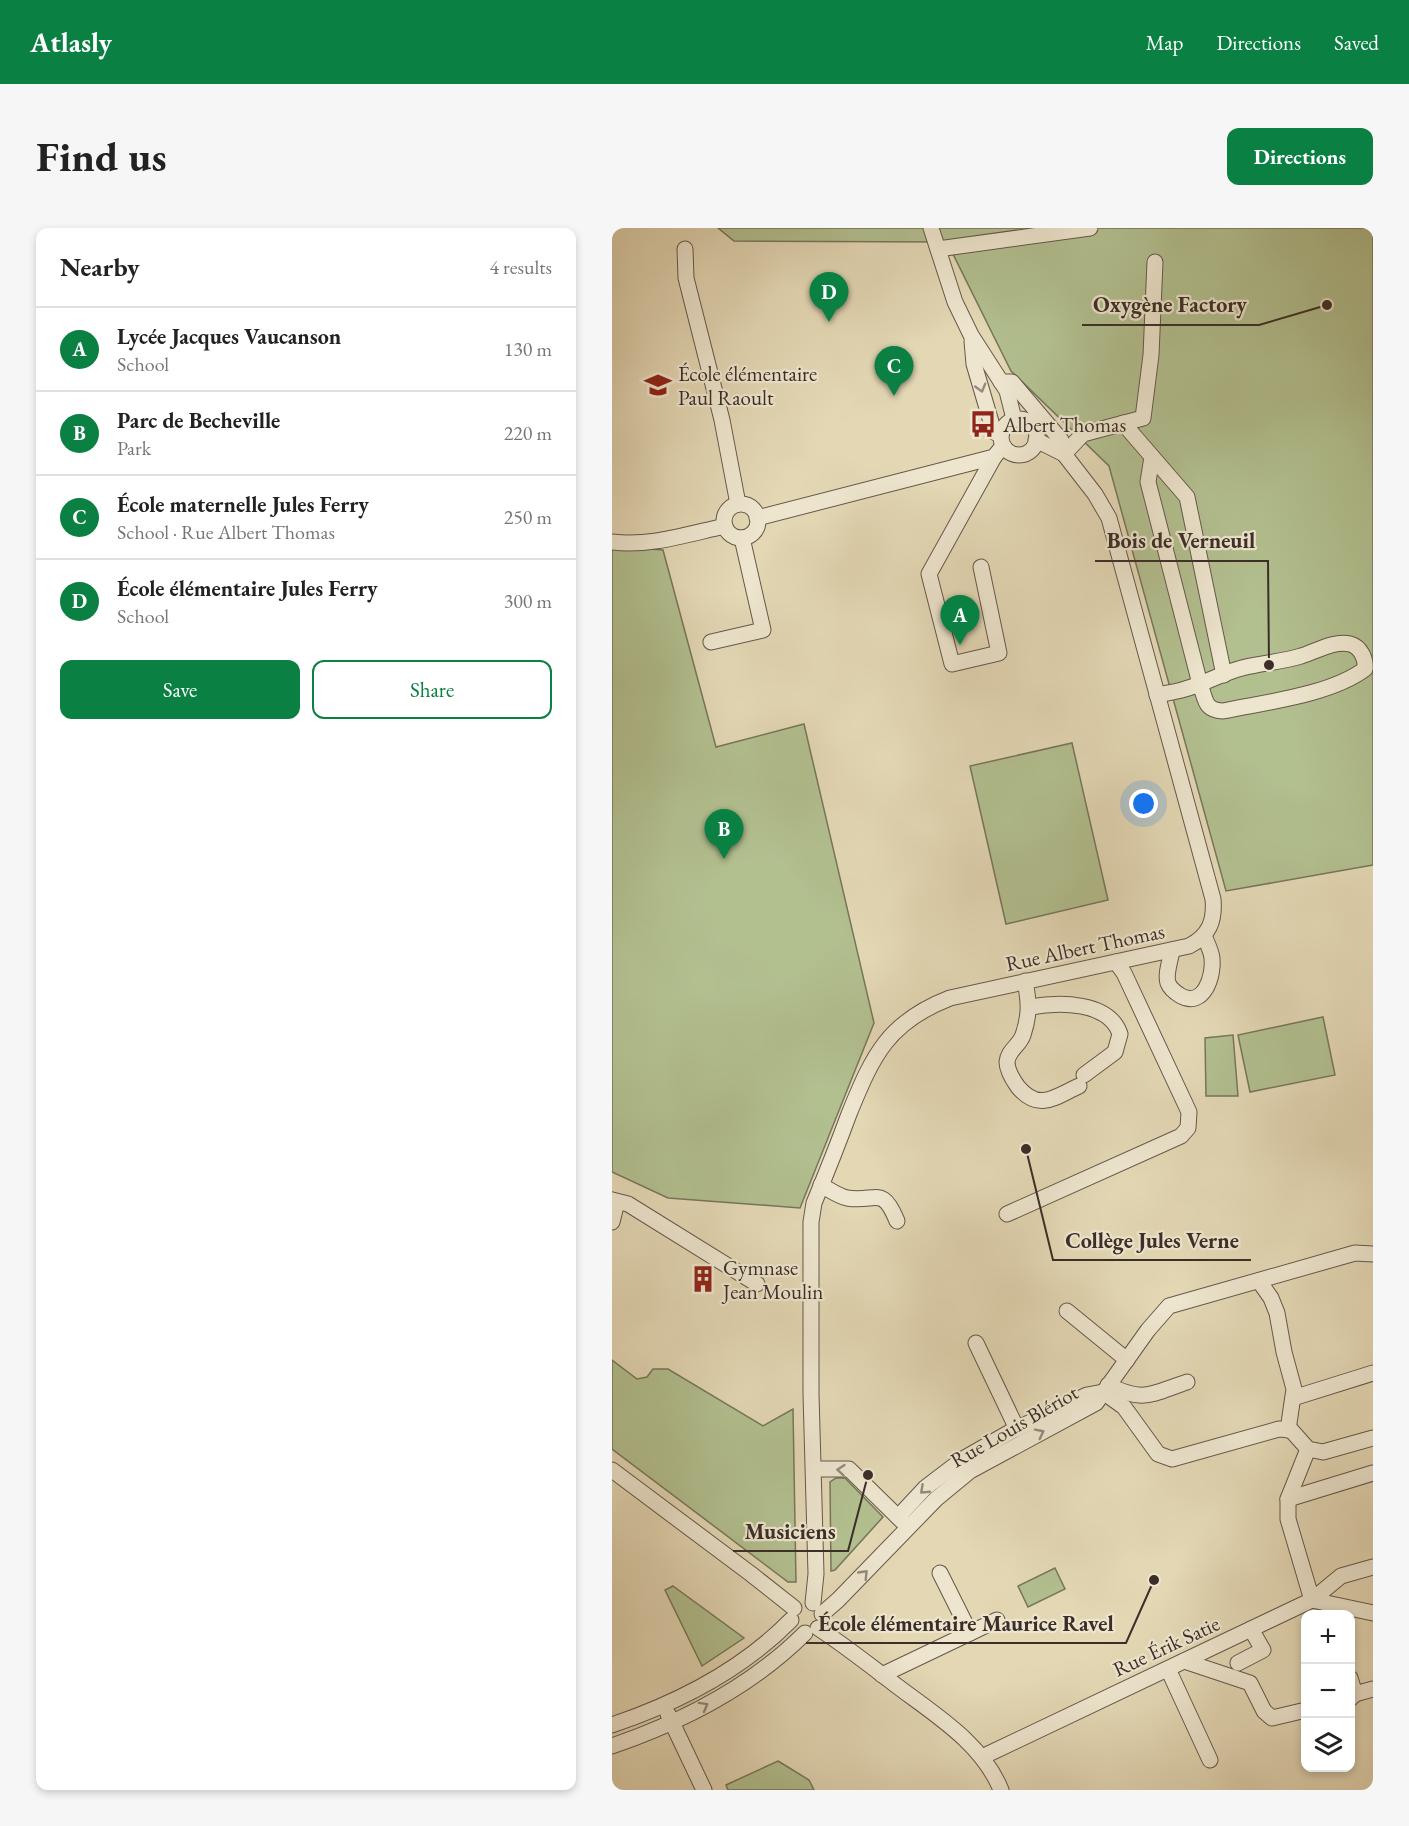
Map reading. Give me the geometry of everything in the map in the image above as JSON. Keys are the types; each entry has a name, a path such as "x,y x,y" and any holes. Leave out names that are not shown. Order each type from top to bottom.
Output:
{"street":[{"path":"931,228 955,302 971,335 1007,391 1014,420"},
{"path":"938,249 1090,228"},
{"path":"685,249 686,278 722,420 738,504"},
{"path":"1064,454 1083,434 1143,418 1151,355 1155,262"},
{"path":"971,335 974,364 999,446 1011,453 1022,454 1032,449 1036,440 1034,428 1026,420 1014,420 1005,425 999,446 929,574 952,664 999,653 981,567"},
{"path":"1001,382 1012,382 1061,440 1064,454"},
{"path":"1123,423 1187,497 1224,675"},
{"path":"1036,440 1064,454 1095,494 1109,518 1213,899 1213,921 1204,936 1212,958 1210,982 1203,993 1195,998 1185,998 1176,993 1168,983 1172,950"},
{"path":"757,519 999,446"},
{"path":"1152,457 1148,482 1200,684 1208,707 1212,711 1223,711 1324,689 1356,676 1365,669 1366,662 1361,651 1350,644 1332,645 1299,657 1240,669 1200,684 1186,689 1157,695"},
{"path":"738,504 753,509 757,519 756,529 742,538 731,535 725,526 725,515 728,510 738,504"},
{"path":"612,542 644,543 725,526"},
{"path":"711,642 763,630 742,538"},
{"name":"Rue Albert Thomas","path":"814,1620 816,1574 811,1232 814,1203 867,1069 890,1036 919,1012 936,1003 1025,981 1189,946 1204,936"},
{"path":"1007,1214 1181,1136 1188,1128 1189,1112 1124,973 1116,962"},
{"path":"1025,981 1030,1007 1023,1035 1009,1053 1007,1062 1014,1082 1029,1098 1038,1102 1050,1099 1081,1080 1115,1052 1120,1034 1113,1020 1092,1008 1060,1005 1030,1007"},
{"path":"821,1185 849,1198 881,1197 886,1200 897,1221"},
{"path":"612,1200 616,1206 612,1222"},
{"path":"612,1200 628,1204 756,1284"},
{"path":"1106,1389 1148,1330 1169,1306 1355,1253 1373,1254"},
{"path":"1259,1281 1271,1298 1277,1312 1294,1389 1288,1430"},
{"path":"1067,1311 1126,1360"},
{"path":"976,1343 1017,1429"},
{"path":"1293,1398 1373,1373"},
{"path":"1106,1389 1142,1397 1187,1382"},
{"path":"1106,1389 1124,1407 1158,1454 1172,1459 1279,1429 1291,1430 1308,1449 1323,1452 1373,1438"},
{"name":"Rue Louis Blériot","path":"612,1746 673,1723 722,1696 789,1648 814,1620 838,1600 903,1522 926,1488 963,1459 1017,1429 1088,1395 1106,1389"},
{"name":"Rue Louis Blériot","path":"903,1522 970,1471 1096,1403 1106,1389"},
{"path":"1308,1449 1288,1499 1288,1519 1320,1606 1373,1613"},
{"path":"814,1469 849,1469 903,1522"},
{"path":"612,1470 751,1574 793,1614 798,1630 814,1620"},
{"path":"1288,1499 1373,1473"},
{"name":"Rue Érik Satie","path":"982,1757 1251,1629 1320,1606 1341,1576 1373,1568"},
{"path":"940,1573 970,1633"},
{"path":"612,1725 663,1706 702,1685 777,1634 805,1602 814,1620 947,1724 982,1757 1001,1790"},
{"path":"882,1675 997,1620"},
{"path":"1238,1663 1263,1650 1251,1629"},
{"path":"1184,1661 1250,1683 1264,1711 1272,1718 1301,1711"},
{"path":"1168,1669 1210,1760"},
{"path":"1355,1696 1373,1689"},
{"path":"663,1706 704,1790"}],"green space":[{"path":"718,228 1373,228 1373,865 1226,891 1109,466 1011,371 947,242 734,241"},
{"path":"612,546 663,550 716,747 804,724 874,1023 800,1208 668,1198 612,1172"},
{"path":"1072,743 1108,900 1006,924 970,766"},
{"path":"1323,1017 1335,1075 1250,1092 1238,1035"},
{"path":"1233,1035 1238,1096 1206,1096 1205,1038"},
{"path":"612,1360 637,1379 647,1377 653,1369 668,1369 763,1426 793,1409 796,1582 788,1582 612,1449"},
{"path":"836,1478 845,1478 883,1517 835,1570 831,1571 830,1482"},
{"path":"1055,1568 1065,1589 1028,1607 1018,1586"},
{"path":"673,1586 744,1638 702,1666 665,1590"},
{"path":"778,1761 809,1780 814,1790 728,1790 726,1785"}],"place":[{"name":"Oxygène Factory","path":"1327,305"},
{"name":"École élémentaire Jules Ferry","path":"829,322"},
{"name":"École élémentaire Paul Raoult","path":"658,385"},
{"name":"École maternelle Jules Ferry","path":"894,396"},
{"name":"Albert Thomas","path":"983,424"},
{"name":"Lycée Jacques Vaucanson","path":"960,645"},
{"name":"Bois de Verneuil","path":"1269,665"},
{"name":"Parc de Becheville","path":"724,859"},
{"name":"Collège Jules Verne","path":"1026,1149"},
{"name":"Gymnase Jean Moulin","path":"703,1279"},
{"name":"Musiciens","path":"868,1475"},
{"name":"École élémentaire Maurice Ravel","path":"1154,1580"}]}
